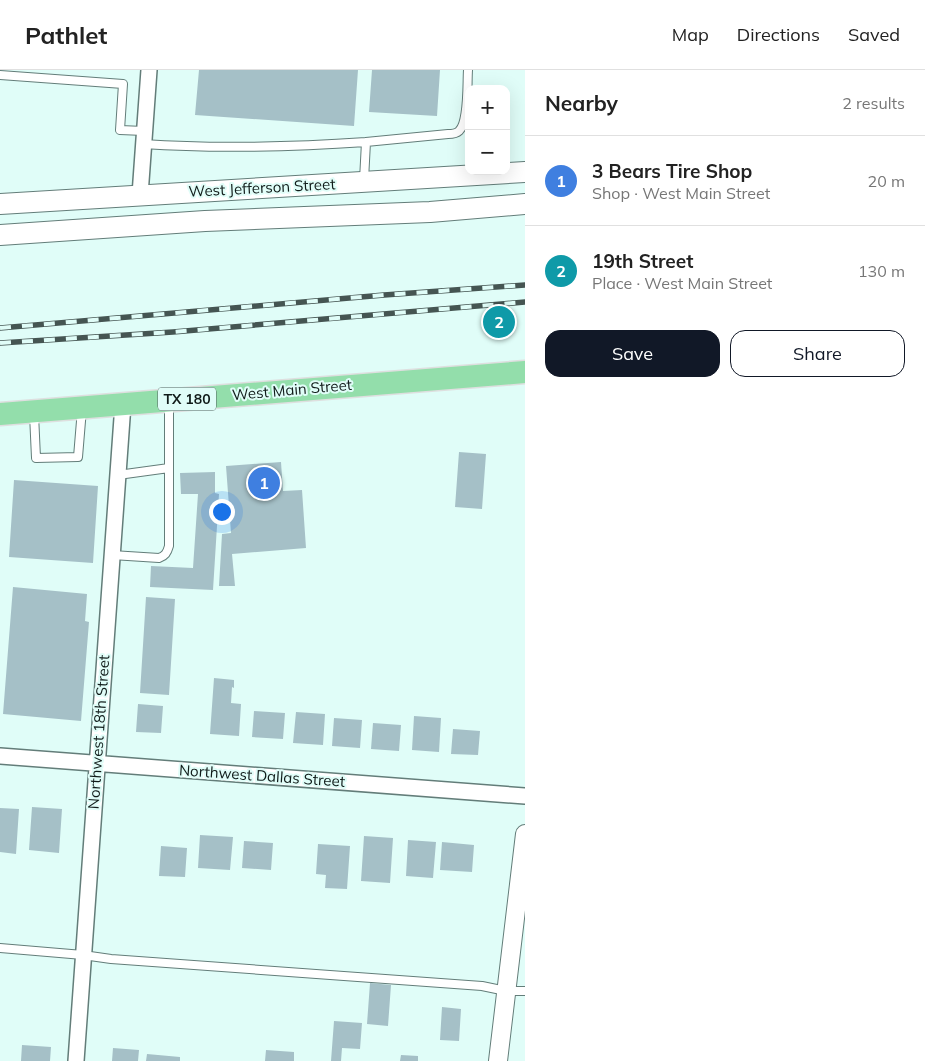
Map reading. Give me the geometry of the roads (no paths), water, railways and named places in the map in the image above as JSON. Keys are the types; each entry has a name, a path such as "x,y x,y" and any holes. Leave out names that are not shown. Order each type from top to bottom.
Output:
{"main road":[{"name":"West Jefferson Street","path":"0,204 525,172"},
{"name":"West Jefferson Street","path":"0,235 205,220 430,212 525,204"},
{"name":"West Main Street","path":"0,414 525,372"}],"street":[{"path":"140,195 149,70"},
{"name":"Northwest 18th Street","path":"76,1061 123,404"},
{"name":"Northwest Dallas Street","path":"0,756 525,796"},
{"path":"498,1061 525,834"}],"lane":[{"path":"0,76 123,84 120,130 144,137 199,147 306,146 456,133 460,130 465,119 468,70"},
{"path":"364,182 366,142"},
{"path":"112,555 159,558 167,552 169,546 169,400"},
{"path":"34,411 36,458 78,457 82,407"},
{"path":"118,475 169,468"},
{"path":"0,948 111,959 482,986 525,991"}],"railway":[{"path":"0,328 384,295 525,285"},
{"path":"0,343 173,332 525,302"}],"place":[{"name":"19th Street","path":"499,322"},
{"name":"3 Bears Tire Shop","path":"264,483"}]}
